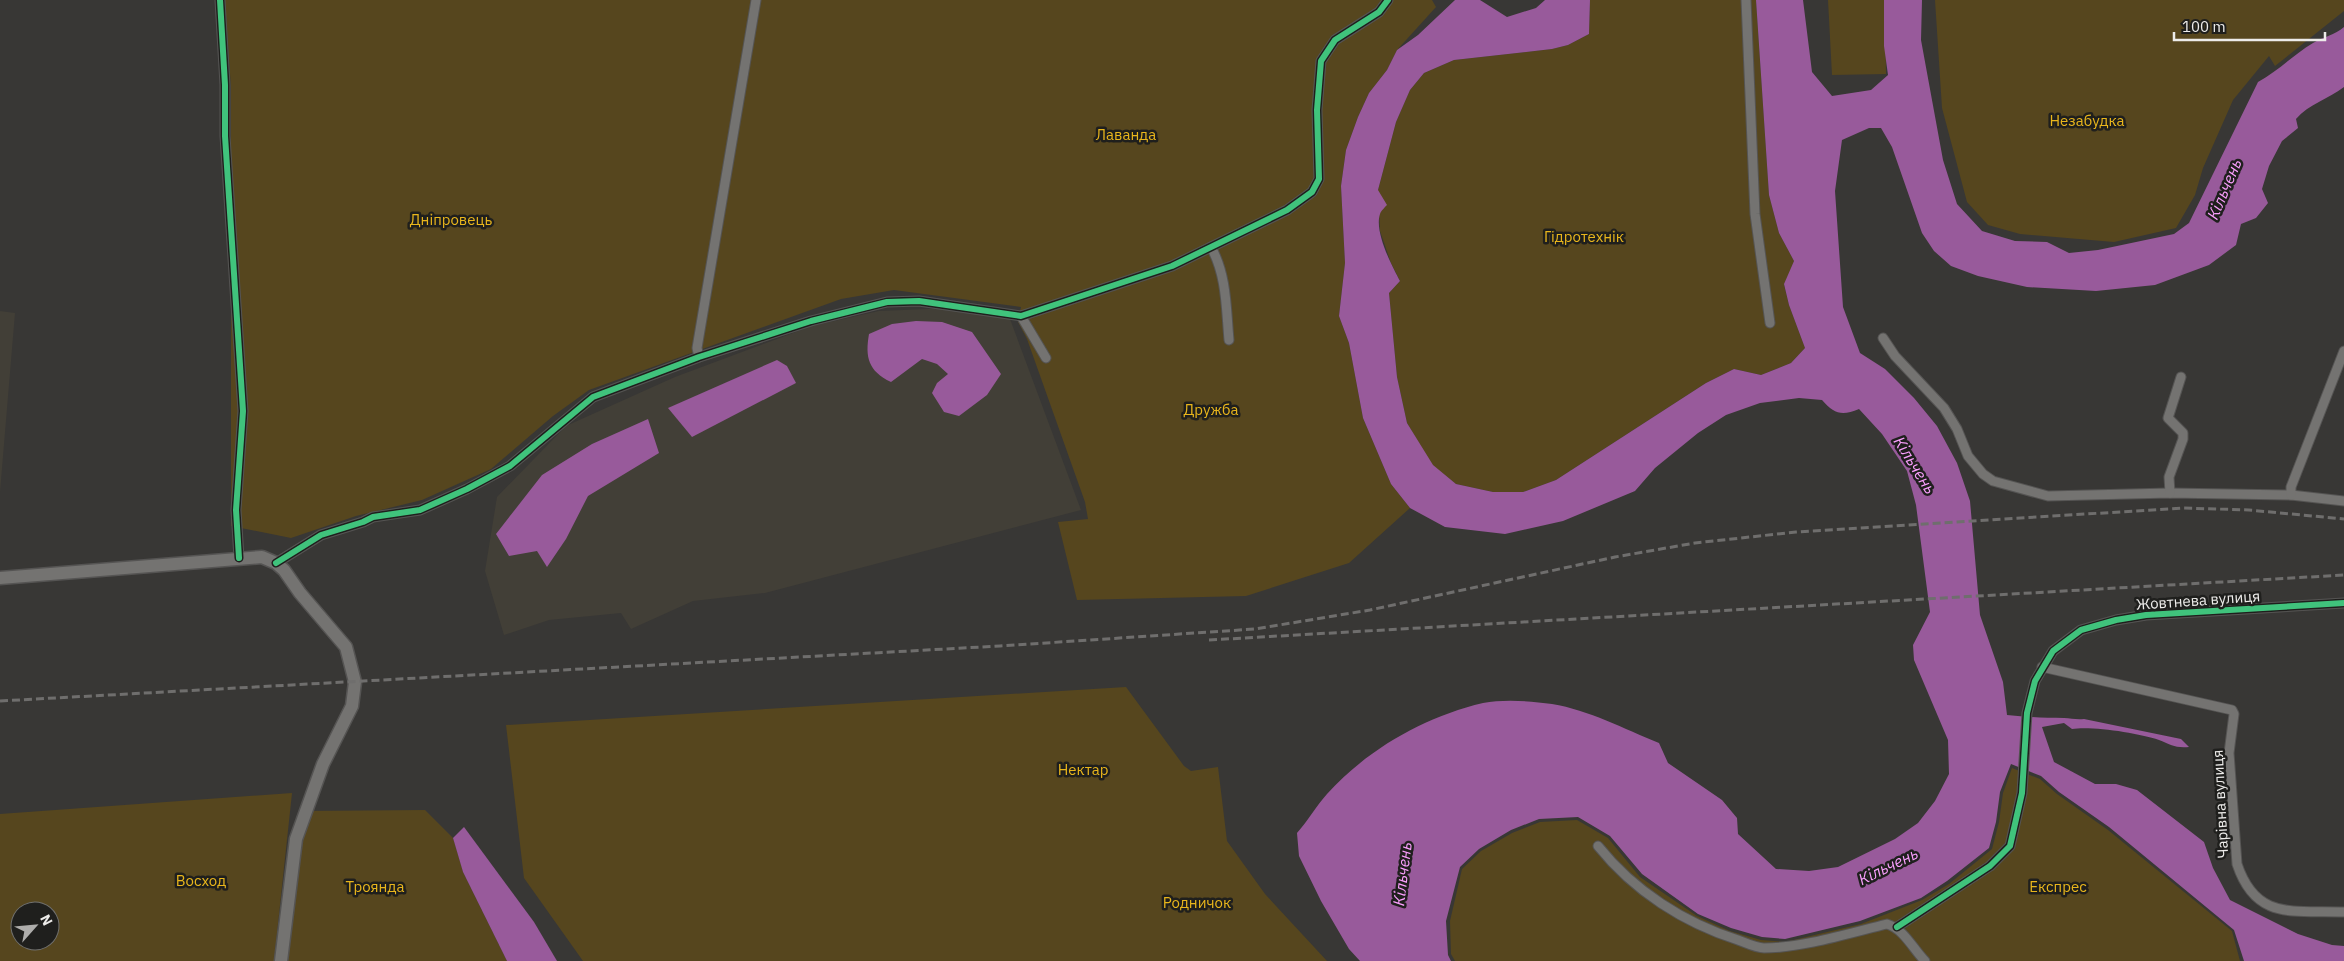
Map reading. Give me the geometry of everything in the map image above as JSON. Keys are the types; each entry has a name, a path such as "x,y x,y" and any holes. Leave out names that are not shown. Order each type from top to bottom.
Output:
{"street":[{"path":"220,0 225,84 225,136 242,411 236,510 239,558"},
{"path":"699,357 697,348 756,0"},
{"path":"276,562 321,535 364,522 372,516 420,510 467,489 510,466 592,397 699,357 811,321 887,302 918,301 1021,316 1172,266 1287,210 1312,192 1318,178 1317,110 1321,61 1336,40 1379,12 1388,0"},
{"path":"1746,0 1755,214 1770,323"},
{"path":"1211,247 1224,279 1229,340"},
{"path":"1021,316 1046,358"},
{"path":"1883,338 1895,356 1944,408 1957,429 1968,456 1983,474 1993,481 2048,496 2292,495 2344,501"},
{"path":"2292,495 2291,487 2344,351"},
{"path":"2170,494 2169,477 2183,439 2183,433 2168,418 2181,377"},
{"path":"0,578 262,557 276,562 346,647 351,659 355,689 352,706 323,764 296,839 281,961"},
{"name":"Жовтнева вулиця","path":"1897,927 1990,866 2010,846 2023,782 2027,713 2035,681 2053,651 2081,630 2116,620 2146,616 2344,603"},
{"name":"Чарівна вулиця","path":"2042,667 2232,710 2234,714 2229,753 2237,864 2248,890 2265,905 2276,908 2344,912"},
{"path":"1598,846 1615,867 1650,896 1681,916 1718,934 1762,948 1821,941 1887,924 1897,927 1925,961"}],"shaded area":[{"path":"952,308 1010,319 1081,510 765,593 693,601 631,629 621,613 549,620 504,635 485,571 497,497 566,426 675,377 812,326 879,311"},
{"path":"0,311 15,313 0,492"}],"green space":[{"path":"225,0 1432,0 1436,7 1397,50 1387,70 1369,93 1346,150 1341,186 1345,263 1339,316 1349,343 1363,418 1391,484 1410,508 1349,563 1246,596 1077,600 1058,522 1088,519 1085,502 1027,339 1018,322 1021,307 894,290 841,299 589,390 553,416 491,469 422,500 356,516 291,538 231,526 231,88"},
{"name":"Гідротехнік","path":"1590,0 1756,0 1769,195 1779,233 1794,261 1784,285 1789,305 1805,348 1791,363 1761,375 1734,369 1706,383 1556,480 1523,492 1493,492 1456,484 1432,465 1407,423 1397,377 1389,293 1400,281 1391,263 1380,231 1378,190 1396,122 1410,90 1424,73 1454,60 1552,49 1568,45 1589,34"},
{"path":"1828,0 1885,0 1886,74 1832,75"},
{"name":"Незабудка","path":"1935,0 2344,0 2344,11 2275,66 2269,56 2233,100 2203,168 2195,195 2176,228 2114,242 2020,234 1988,225 1967,202 1942,108"},
{"path":"1126,687 1184,766 1191,771 1218,767 1227,841 1265,894 1327,961 583,961 524,878 506,725"},
{"name":"Експрес","path":"2012,768 2040,779 2057,794 2108,830 2232,931 2240,961 1455,961 1451,954 1450,921 1462,869 1481,851 1512,833 1540,822 1577,820 1608,838 1640,877 1697,916 1730,931 1761,940 1785,942 1861,924 1922,900 1949,884 1992,849 1999,822 2003,793"},
{"name":"Восход","path":"292,793 274,961 0,961 0,814"},
{"name":"Троянда","path":"425,810 453,838 463,872 507,961 283,961 302,811"}],"water":[{"name":"Кільчень","path":"1455,0 1480,0 1507,17 1536,8 1545,0 1590,0 1589,34 1568,45 1552,49 1454,60 1424,73 1410,90 1396,122 1378,190 1387,205 1381,213 1379,230 1400,281 1389,293 1397,377 1407,423 1433,465 1456,484 1493,492 1523,492 1556,480 1706,383 1734,369 1761,375 1791,363 1805,348 1789,305 1784,284 1794,261 1779,233 1769,195 1756,0 1803,0 1812,72 1832,96 1871,90 1888,75 1884,46 1884,0 1922,0 1921,40 1943,160 1957,204 1982,231 2015,241 2047,242 2069,253 2098,250 2174,234 2189,223 2258,82 2313,43 2344,27 2344,87 2307,109 2296,119 2298,128 2282,141 2269,166 2262,189 2268,203 2256,218 2241,224 2236,245 2209,265 2155,285 2096,291 2027,287 1978,276 1951,266 1934,251 1922,233 1892,147 1881,128 1869,128 1842,140 1835,191 1843,307 1860,353 1885,369 1914,398 1937,426 1957,463 1970,501 1980,615 2003,682 2007,715 2084,719 2181,739 2189,747 2176,747 2150,737 2116,731 2092,728 2072,729 2064,723 2042,727 2054,762 2095,784 2116,784 2137,790 2204,842 2213,868 2230,900 2298,934 2332,945 2344,946 2344,961 2244,961 2234,930 2109,827 2059,792 2041,776 2011,764 2000,792 1996,822 1989,848 1947,881 1921,898 1860,921 1785,939 1762,937 1731,928 1698,914 1642,874 1610,836 1578,817 1539,819 1511,830 1479,849 1460,867 1446,921 1448,955 1451,961 1360,961 1349,949 1321,901 1299,856 1297,833 1327,794 1360,763 1398,737 1419,726 1461,709 1500,701 1552,704 1593,715 1659,743 1668,763 1722,800 1737,818 1738,834 1776,869 1809,871 1838,867 1895,839 1918,823 1935,801 1949,774 1948,740 1914,660 1913,645 1930,612 1916,505 1907,471 1882,434 1859,409 1843,413 1834,411 1822,400 1799,398 1760,403 1726,415 1698,433 1655,468 1635,491 1563,521 1505,534 1445,527 1410,508 1391,484 1363,418 1349,343 1339,316 1345,263 1341,186 1346,150 1369,93 1387,70 1397,50 1418,35"},
{"path":"916,321 942,322 972,332 1001,374 987,395 959,416 944,412 932,393 937,383 948,374 937,364 922,359 891,382 877,373 870,362 868,356 869,334 892,324"},
{"path":"777,360 787,366 796,383 692,437 668,408"},
{"path":"648,419 659,453 588,496 566,539 547,567 537,551 509,556 496,534 542,475 592,444"},
{"path":"464,827 534,922 557,961 507,961 463,872 453,838"}],"railway":[{"path":"0,701 1000,646 1255,629 1370,610 1615,557 1695,543 1796,532 2183,508 2249,510 2344,519"},
{"path":"1209,640 2344,575"}],"cycle path":[{"path":"220,0 225,85 225,136 243,411 236,510 239,558"},
{"path":"276,563 321,535 373,517 420,510 467,489 510,466 593,397 699,357 811,321 887,302 919,301 1021,316 1172,266 1287,210 1312,192 1319,179 1317,110 1321,61 1335,40 1379,12 1388,0"},
{"path":"1897,927 1990,866 2010,846 2022,793 2027,713 2035,681 2053,651 2081,630 2116,620 2146,615 2344,603"}],"park label":[{"name":"Лаванда","path":"1126,134"},
{"name":"Дніпровець","path":"451,219"},
{"name":"Дружба","path":"1211,409"},
{"name":"Нектар","path":"1083,769"},
{"name":"Родничок","path":"1197,902"}]}
